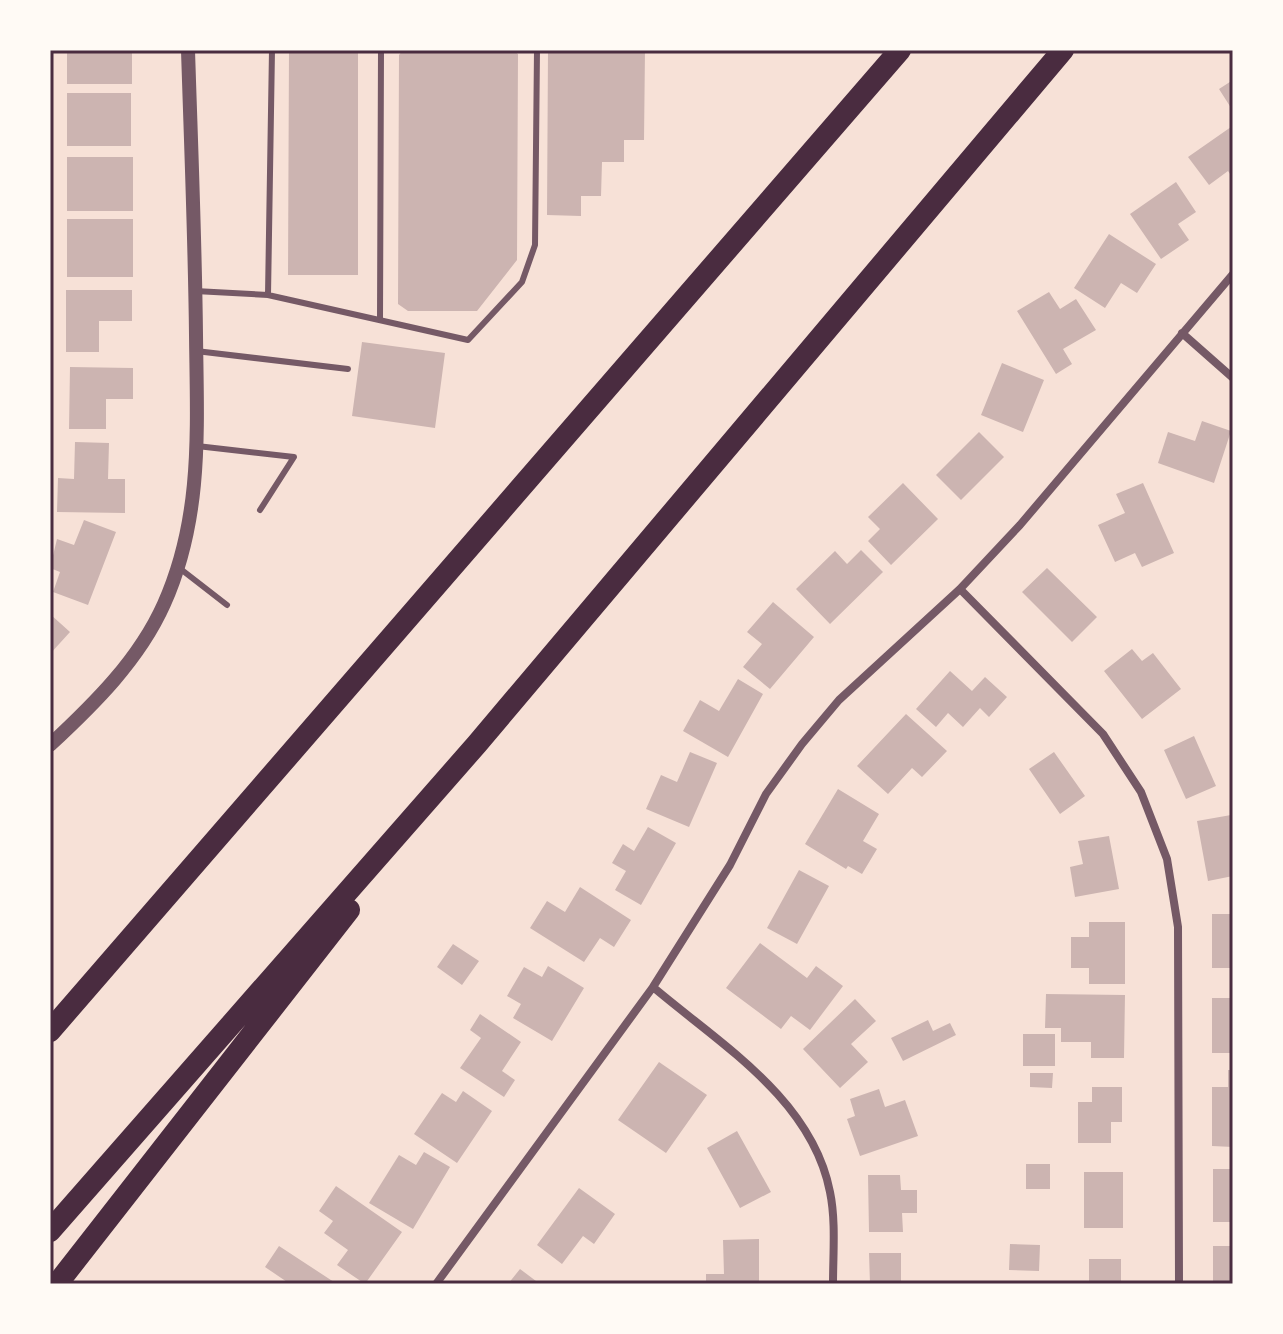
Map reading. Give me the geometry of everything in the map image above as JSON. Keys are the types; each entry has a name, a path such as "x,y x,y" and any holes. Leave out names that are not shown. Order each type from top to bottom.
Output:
{"highway":[{"path":"834,127 884,50"},
{"path":"50,1031 900,50"},
{"path":"50,1231 477,744 1065,50"},
{"path":"57,1284 477,744"}],"street":[{"path":"50,745 91,707 144,640 178,567 196,488 195,291 188,50"},
{"path":"436,1284 653,987 730,865 766,794 802,744 839,700 960,589 1020,525 1233,274"},
{"path":"1182,333 1233,378"},
{"path":"960,589 1103,734 1141,792 1167,859 1178,927 1179,1284"},
{"path":"653,987 764,1082 789,1106 808,1132 830,1192 833,1284"}],"lane":[{"path":"268,295 272,50"},
{"path":"380,320 381,50"},
{"path":"195,291 268,295 468,340 522,282 535,245 537,50"},
{"path":"196,351 348,369"},
{"path":"197,446 294,457 260,510"},
{"path":"178,567 227,605"}],"building":[{"path":"67,50 132,50 132,84 67,84"},
{"path":"289,50 358,50 358,275 288,275"},
{"path":"403,50 513,50 518,54 517,260 477,311 408,311 398,304 399,55"},
{"path":"548,50 645,50 644,140 624,140 624,162 602,162 601,196 581,196 581,216 547,215"},
{"path":"1233,80 1233,111 1219,89"},
{"path":"67,93 131,93 131,146 67,146"},
{"path":"1231,127 1233,178 1228,171 1209,185 1188,157"},
{"path":"67,157 133,157 133,211 67,211"},
{"path":"1176,182 1196,212 1178,224 1189,240 1161,259 1130,214"},
{"path":"67,219 133,219 133,277 67,277"},
{"path":"1109,234 1156,264 1137,293 1121,283 1105,308 1074,288"},
{"path":"66,290 132,290 132,321 99,321 99,352 66,352"},
{"path":"1049,292 1060,309 1076,299 1096,330 1063,349 1072,364 1056,374 1017,311"},
{"path":"362,342 445,353 435,428 352,416"},
{"path":"1002,363 1044,380 1023,432 981,415"},
{"path":"70,367 133,368 133,399 106,399 106,429 69,429"},
{"path":"1202,421 1231,431 1214,483 1158,463 1168,432 1195,441"},
{"path":"979,432 1004,457 961,500 936,475"},
{"path":"75,442 109,443 108,479 125,479 125,513 57,512 58,478 74,479"},
{"path":"903,483 938,519 891,565 868,541 880,529 868,517"},
{"path":"1143,483 1174,553 1142,567 1135,553 1115,562 1098,525 1125,513 1116,494"},
{"path":"84,520 116,532 88,605 53,592 60,572 50,568 57,539 74,545"},
{"path":"861,550 883,572 830,624 796,589 835,551 847,564"},
{"path":"1047,568 1097,617 1072,642 1022,592"},
{"path":"773,602 814,637 770,689 743,667 762,644 747,632"},
{"path":"50,614 70,632 50,654"},
{"path":"1132,649 1142,661 1153,653 1181,689 1142,719 1104,671"},
{"path":"950,671 972,691 985,677 1007,697 989,717 980,708 963,727 948,713 936,727 916,709"},
{"path":"738,679 763,694 728,757 683,731 700,700 719,711"},
{"path":"906,714 947,751 922,777 912,768 888,794 857,766"},
{"path":"1194,736 1216,786 1186,799 1164,750"},
{"path":"690,752 717,763 689,827 646,809 661,775 677,782"},
{"path":"1054,752 1085,796 1060,814 1029,769"},
{"path":"838,789 879,814 863,841 877,849 862,874 848,866 846,869 805,844"},
{"path":"1231,815 1233,876 1208,881 1197,821"},
{"path":"648,827 676,843 641,905 615,890 626,871 612,863 623,844 634,851"},
{"path":"1109,836 1119,889 1075,897 1070,867 1083,864 1078,841"},
{"path":"799,870 829,886 797,944 767,928"},
{"path":"580,887 631,920 614,947 600,938 584,962 530,928 547,901 565,912"},
{"path":"1212,914 1233,914 1233,968 1212,968"},
{"path":"1089,922 1125,922 1125,984 1089,984 1089,968 1071,968 1071,937 1089,937"},
{"path":"760,943 807,978 816,966 843,986 810,1030 791,1016 781,1029 726,988"},
{"path":"453,944 479,961 462,985 437,967"},
{"path":"548,966 584,988 552,1041 513,1018 521,1004 507,996 524,967 542,977"},
{"path":"1046,994 1125,995 1124,1058 1091,1058 1091,1042 1061,1042 1061,1028 1045,1028"},
{"path":"1212,998 1233,998 1233,1053 1212,1053"},
{"path":"855,999 876,1021 851,1044 868,1062 840,1088 803,1049"},
{"path":"480,1014 521,1042 502,1071 515,1080 504,1097 460,1068 481,1038 470,1030"},
{"path":"928,1020 933,1031 950,1023 956,1035 903,1061 891,1038"},
{"path":"1023,1034 1055,1034 1055,1066 1023,1066"},
{"path":"659,1062 707,1095 666,1153 618,1120"},
{"path":"1228,1070 1233,1070 1233,1147 1212,1146 1212,1087 1228,1087"},
{"path":"1030,1073 1053,1073 1052,1088 1030,1087"},
{"path":"1092,1087 1122,1087 1122,1122 1111,1122 1111,1143 1078,1143 1078,1102 1092,1102"},
{"path":"879,1089 885,1107 905,1100 918,1136 860,1156 847,1119 855,1116 850,1099"},
{"path":"463,1091 492,1111 457,1163 414,1134 442,1093 456,1102"},
{"path":"737,1131 771,1192 740,1208 707,1148"},
{"path":"424,1152 450,1167 413,1229 369,1203 399,1155 416,1165"},
{"path":"1026,1164 1050,1164 1050,1189 1026,1189"},
{"path":"1213,1169 1233,1169 1233,1222 1213,1222"},
{"path":"1084,1172 1123,1172 1123,1228 1084,1228"},
{"path":"868,1175 900,1175 901,1190 917,1190 917,1213 902,1213 903,1232 869,1232"},
{"path":"336,1186 402,1232 365,1284 337,1265 348,1250 324,1233 333,1221 319,1211"},
{"path":"579,1188 615,1214 594,1244 583,1236 562,1264 537,1245"},
{"path":"759,1239 759,1284 706,1284 706,1274 724,1274 723,1240"},
{"path":"1010,1244 1040,1245 1039,1271 1009,1270"},
{"path":"279,1246 337,1284 290,1284 265,1267"},
{"path":"1213,1246 1233,1246 1233,1284 1213,1284"},
{"path":"869,1253 901,1253 901,1284 870,1284"},
{"path":"1089,1259 1121,1259 1121,1284 1089,1284"},
{"path":"520,1269 540,1284 508,1284"}]}
